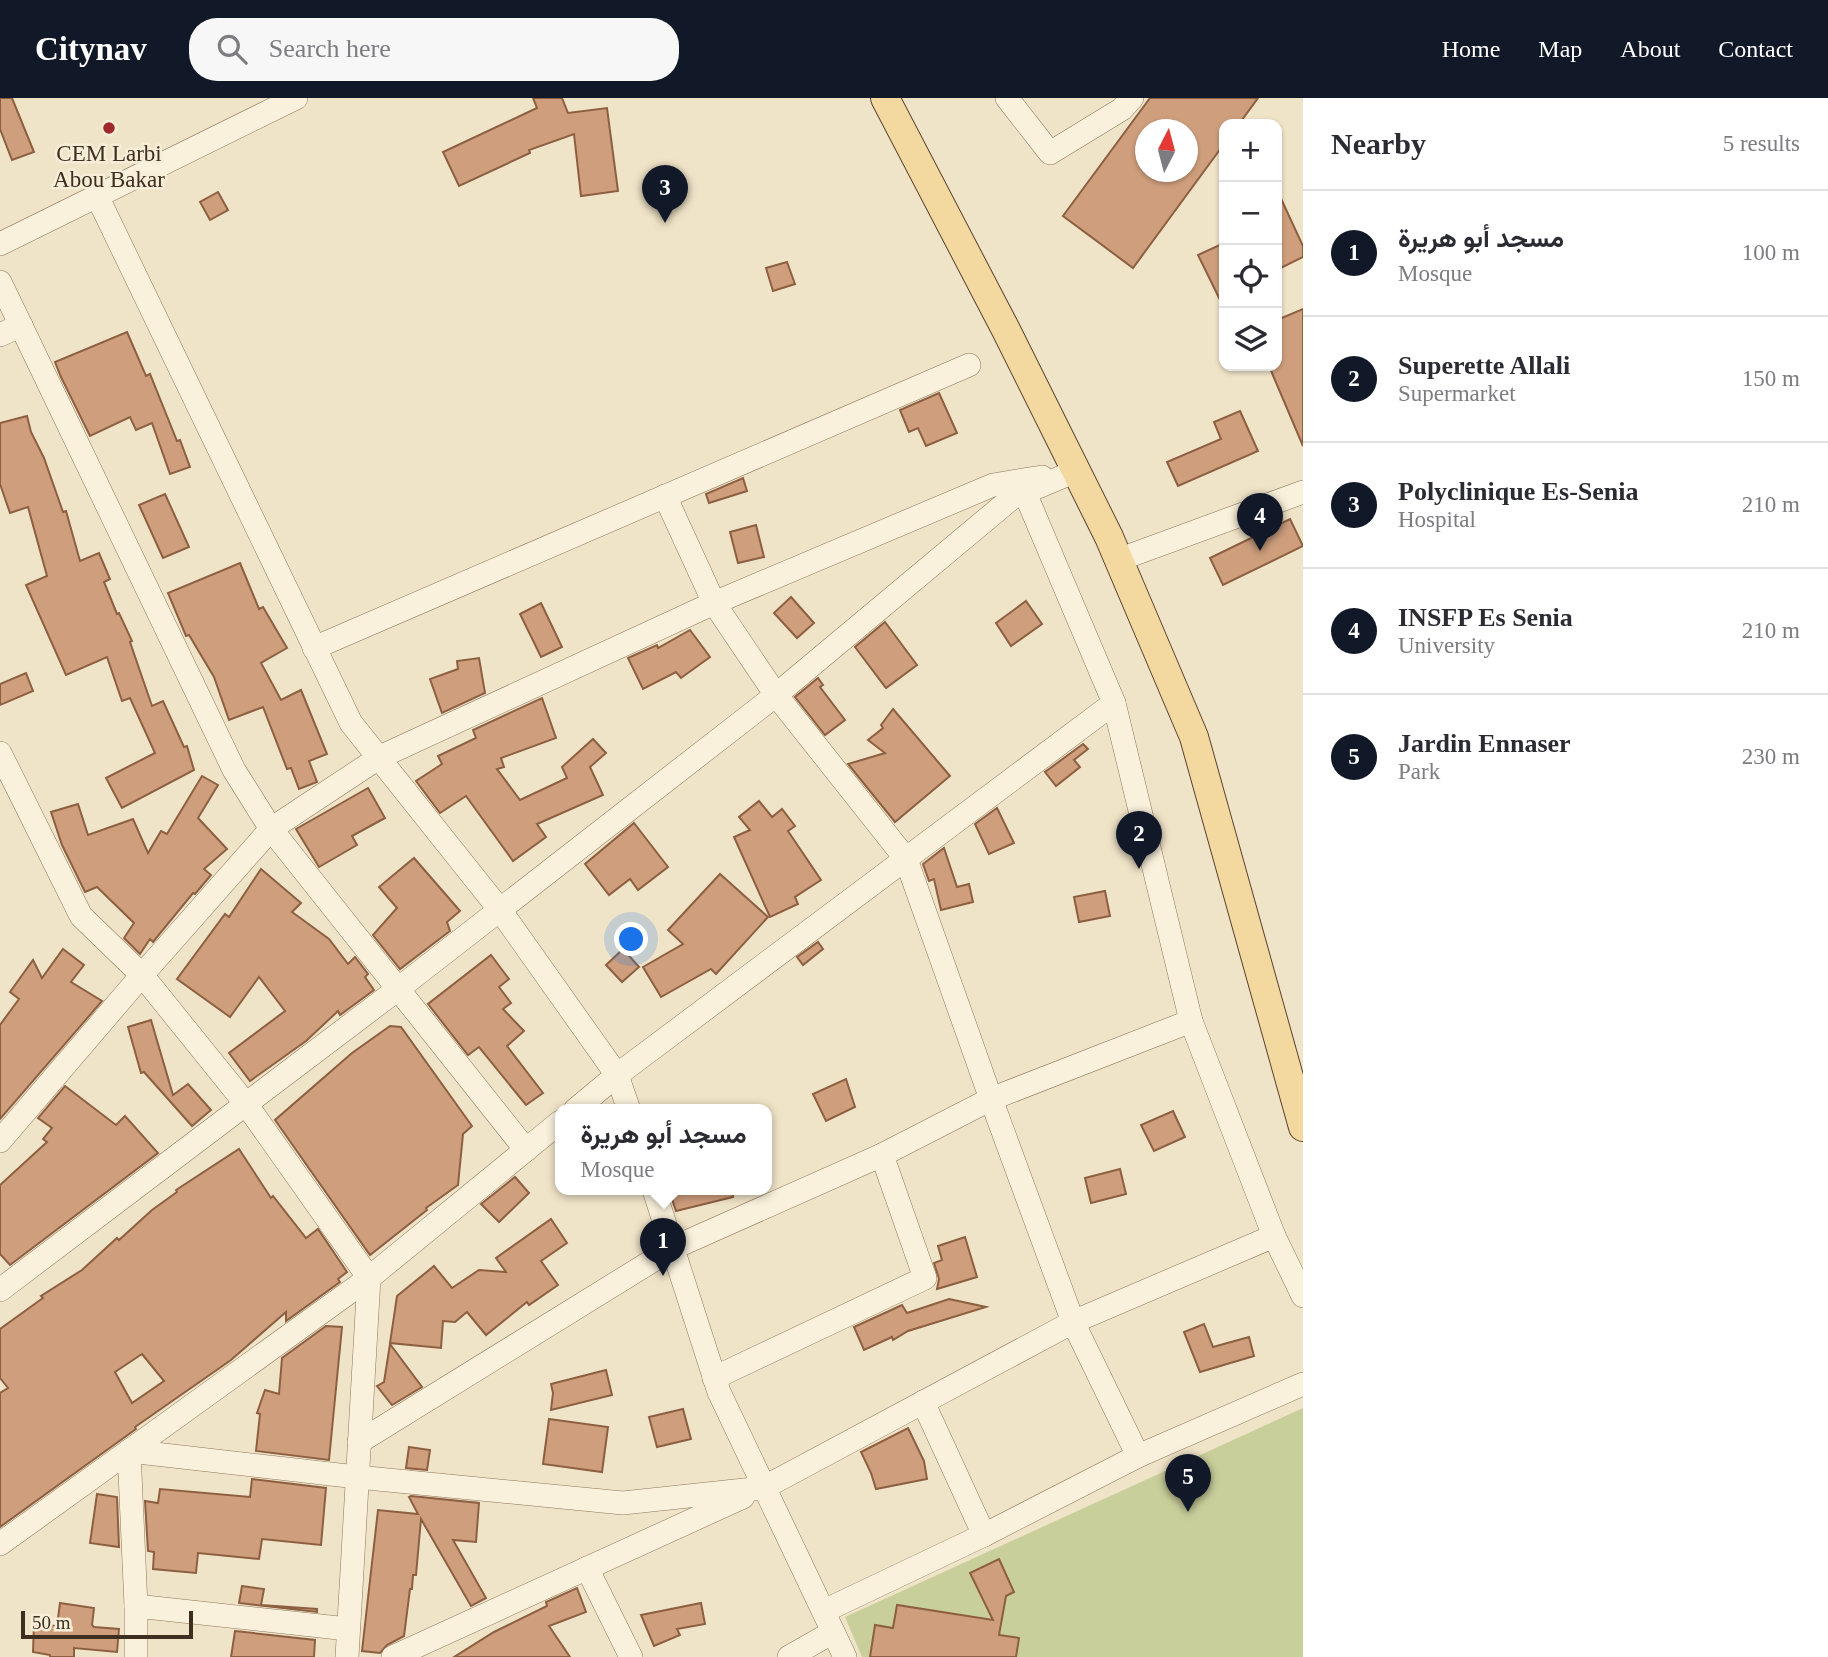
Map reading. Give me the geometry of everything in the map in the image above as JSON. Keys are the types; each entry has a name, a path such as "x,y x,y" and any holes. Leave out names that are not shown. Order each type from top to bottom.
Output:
{"main road":[{"path":"885,98 1076,471 1118,560 1194,737 1303,1127"}],"street":[{"path":"0,244 296,98"},
{"path":"1007,98 1050,153 1122,109 1132,98"},
{"path":"97,196 351,723 500,910 618,1075 627,1104"},
{"path":"0,282 234,770 271,829 526,1150"},
{"path":"0,335 21,325"},
{"path":"314,648 968,365"},
{"path":"0,1290 398,989 776,695 1012,498 1076,471"},
{"path":"0,1141 271,829 380,757 714,603 993,485 1076,471"},
{"path":"1118,560 1303,492"},
{"path":"1025,493 1114,703 1191,1021 1274,1236 1303,1296"},
{"path":"665,496 714,603 776,695 906,859 1073,1322 1138,1456"},
{"path":"582,1104 1114,703"},
{"path":"0,753 80,916 142,975 246,1104 369,1278 347,1657"},
{"path":"359,1442 673,1248 882,1155 991,1099 1191,1021"},
{"path":"0,1545 369,1278 555,1126"},
{"path":"714,1378 925,1278 882,1155"},
{"path":"656,1195 714,1378 763,1488 845,1657"},
{"path":"393,1657 763,1488 1073,1322 1274,1236"},
{"path":"824,1611 984,1535 1138,1456 1303,1384"},
{"path":"923,1402 984,1535"},
{"path":"129,1451 623,1503 763,1488"},
{"path":"129,1451 136,1657"},
{"path":"587,1568 631,1657"},
{"path":"136,1606 348,1629"},
{"path":"789,1657 834,1632"}],"green space":[{"path":"1303,1408 1303,1657 862,1657 845,1617"}],"building":[{"path":"0,98 12,98 34,152 12,160 0,129"},
{"path":"533,98 562,98 568,113 607,108 618,191 581,196 574,134 529,150 530,153 459,186 443,152 537,108"},
{"path":"1150,98 1258,98 1243,119 1219,119 1219,151 1198,179 1198,119 1135,119 1135,182 1196,182 1133,268 1063,216"},
{"path":"218,192 228,210 210,220 200,202"},
{"path":"1282,201 1303,246 1303,257 1282,268"},
{"path":"1219,245 1219,298 1198,255"},
{"path":"787,262 795,284 773,291 766,268"},
{"path":"1303,309 1303,446 1271,371 1282,371 1282,318"},
{"path":"127,332 146,376 150,374 190,467 170,474 152,423 136,430 130,417 90,436 61,377 55,362"},
{"path":"939,393 957,433 926,446 918,428 909,432 900,410"},
{"path":"1240,411 1258,451 1178,486 1167,462 1221,439 1214,422"},
{"path":"27,416 63,512 66,511 80,561 99,553 110,579 104,582 132,641 130,642 152,706 163,701 184,747 187,746 194,770 122,808 106,778 155,753 130,698 122,701 107,657 66,675 26,585 47,576 28,507 10,513 0,484 0,423"},
{"path":"743,478 747,491 709,503 706,494"},
{"path":"165,494 189,547 163,558 139,505"},
{"path":"1290,519 1303,546 1223,585 1210,558"},
{"path":"756,525 764,557 738,563 730,532"},
{"path":"240,563 259,609 263,607 287,648 261,663 281,700 301,690 327,754 309,761 317,782 299,789 291,768 287,769 263,707 229,720 214,677 189,635 186,636 168,593"},
{"path":"791,597 814,623 797,638 774,613"},
{"path":"1026,601 1042,624 1011,646 996,623"},
{"path":"541,603 562,647 541,657 520,614"},
{"path":"885,622 917,665 886,688 855,647"},
{"path":"690,630 710,657 681,678 676,672 643,689 628,658 657,645 658,648"},
{"path":"479,658 485,693 442,713 430,679 458,669 457,661"},
{"path":"26,673 33,691 0,705 0,684"},
{"path":"818,678 823,685 820,687 845,720 825,735 795,697"},
{"path":"542,698 556,738 501,758 504,767 497,769 520,800 567,778 562,767 593,739 606,753 590,767 603,795 537,824 546,837 513,861 466,796 440,813 416,781 442,764 438,756 476,738 473,730"},
{"path":"893,709 950,776 895,822 848,764 885,753 868,740 883,728 881,725"},
{"path":"1083,744 1088,749 1074,760 1080,767 1056,786 1045,772"},
{"path":"202,776 218,785 198,818 227,849 204,869 211,875 153,942 150,939 140,954 124,938 134,923 97,887 85,892 62,845 51,812 78,804 88,835 133,819 148,853 161,831 167,834"},
{"path":"368,788 385,818 352,836 357,845 319,867 296,829"},
{"path":"759,801 772,817 782,809 795,826 788,831 821,880 795,897 798,904 770,917 734,837 750,830 739,817"},
{"path":"997,808 1014,843 989,854 975,824"},
{"path":"634,823 668,867 638,890 630,879 609,895 585,864"},
{"path":"944,848 957,887 969,884 973,902 941,910 934,879 929,881 923,864"},
{"path":"414,858 460,911 447,922 450,931 400,969 373,935 397,908 379,887"},
{"path":"261,869 301,903 292,912 329,939 348,964 355,957 368,974 365,977 374,990 340,1015 338,1011 306,1041 250,1081 229,1053 285,1011 259,977 230,1017 177,979 225,914 229,917"},
{"path":"720,874 768,917 716,974 711,969 661,997 643,967 683,944 668,930"},
{"path":"1105,891 1110,916 1079,922 1074,897"},
{"path":"818,942 823,949 803,965 797,957"},
{"path":"63,949 84,965 71,982 102,1001 0,1119 0,1025 19,999 10,992 33,960 42,978"},
{"path":"623,949 639,967 622,982 606,965"},
{"path":"491,955 509,979 499,987 511,1003 503,1009 524,1031 507,1046 543,1093 526,1105 479,1047 468,1055 428,1004"},
{"path":"151,1020 173,1095 188,1084 211,1110 192,1126 144,1072 141,1073 128,1027"},
{"path":"390,1026 401,1027 472,1126 463,1134 458,1185 370,1255 275,1120 352,1053"},
{"path":"846,1079 855,1107 826,1121 813,1094"},
{"path":"65,1086 116,1125 125,1116 158,1153 10,1265 0,1254 0,1185 47,1142 43,1139 52,1128 38,1118"},
{"path":"1173,1111 1185,1137 1154,1151 1141,1125"},
{"path":"239,1149 271,1198 273,1196 306,1238 318,1229 347,1272 338,1279 340,1282 286,1321 286,1312 231,1360 0,1527 0,1393 8,1388 0,1378 0,1329 43,1298 41,1296 82,1270 117,1238 119,1240 177,1192 176,1190","holes":["142,1354 164,1381 132,1403 115,1372"]},
{"path":"1120,1169 1126,1194 1091,1203 1085,1178"},
{"path":"515,1177 529,1193 499,1222 481,1204"},
{"path":"671,1195 733,1195 733,1197 676,1211"},
{"path":"551,1219 567,1243 541,1261 558,1285 529,1305 527,1302 486,1335 467,1312 455,1322 443,1321 441,1348 390,1343 397,1296 434,1266 452,1288 479,1270 506,1272 496,1258"},
{"path":"965,1237 977,1277 937,1289 939,1279 934,1263 942,1260 938,1246"},
{"path":"949,1299 986,1307 908,1331 893,1340 892,1337 864,1350 854,1327 902,1305 907,1313"},
{"path":"1204,1324 1213,1347 1249,1337 1254,1356 1200,1372 1184,1332"},
{"path":"326,1326 342,1327 329,1460 256,1451 260,1414 257,1413 265,1390 279,1394 282,1358"},
{"path":"390,1344 422,1387 392,1405 377,1386 384,1382"},
{"path":"606,1370 612,1395 551,1410 551,1384"},
{"path":"683,1409 691,1439 657,1447 649,1417"},
{"path":"549,1419 608,1427 602,1472 543,1464"},
{"path":"908,1428 924,1461 927,1479 876,1489 861,1452"},
{"path":"409,1447 430,1450 427,1470 406,1468"},
{"path":"252,1479 326,1488 321,1545 262,1539 259,1559 198,1553 196,1573 153,1569 154,1552 148,1551 145,1501 158,1503 160,1489 250,1497"},
{"path":"97,1494 117,1497 119,1547 90,1543"},
{"path":"409,1497 479,1503 476,1542 453,1540 486,1598 471,1606 421,1519 416,1575 413,1575 410,1589 404,1636 387,1645 380,1653 362,1651 378,1510 418,1514"},
{"path":"999,1559 1014,1592 1006,1596 999,1635 1019,1638 1016,1657 870,1657 875,1625 893,1628 897,1605 993,1620 970,1573"},
{"path":"242,1586 264,1589 261,1605 317,1609 317,1612 239,1603"},
{"path":"577,1588 586,1612 549,1626 570,1657 454,1657 494,1632 547,1606 546,1602"},
{"path":"60,1603 94,1608 94,1627 119,1629 117,1652 74,1648 74,1657 50,1657 33,1652 34,1624 57,1626"},
{"path":"701,1603 705,1624 677,1629 680,1635 654,1646 641,1615"},
{"path":"235,1631 315,1640 314,1657 231,1657"}],"place":[{"name":"CEM Larbi Abou Bakar","path":"109,128"},
{"name":"Polyclinique Es-Senia","path":"665,223"},
{"name":"INSFP Es Senia","path":"1260,551"},
{"name":"Superette Allali","path":"1139,869"},
{"name":"مسجد أبو هريرة","path":"663,1276"},
{"name":"Jardin Ennaser","path":"1188,1512"}]}
